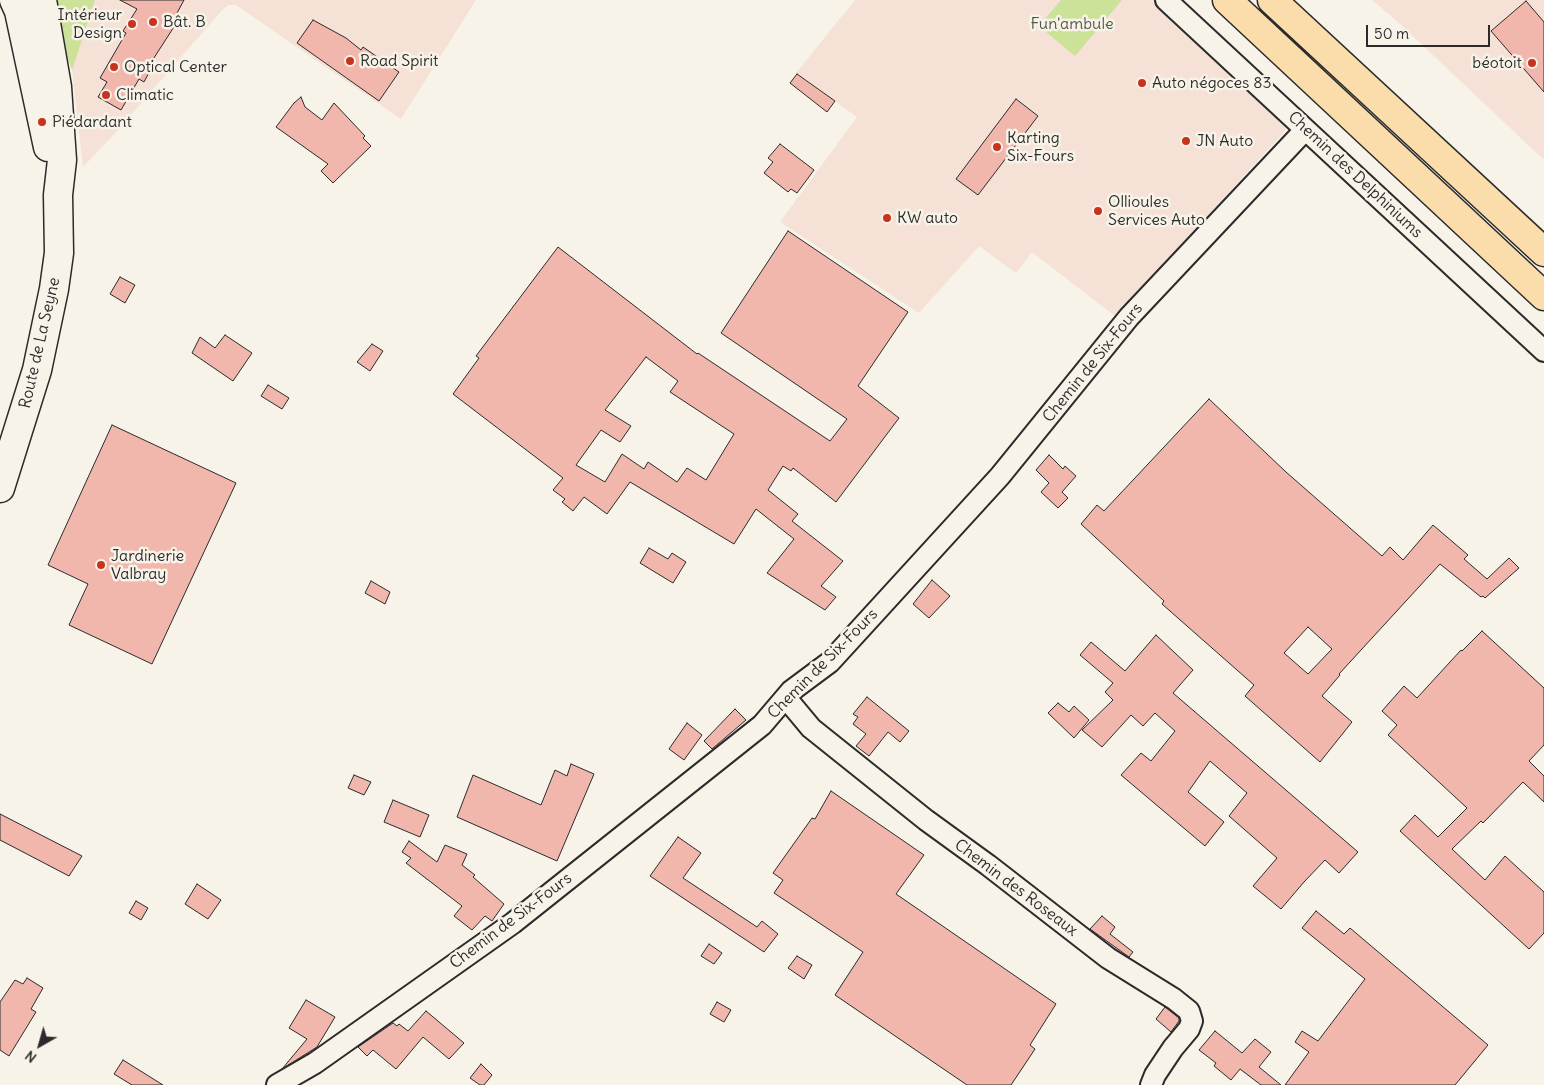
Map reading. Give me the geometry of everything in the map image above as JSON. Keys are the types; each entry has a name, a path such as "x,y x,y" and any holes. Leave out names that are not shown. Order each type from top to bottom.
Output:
{"highway":[{"path":"1227,0 1544,296"},
{"path":"1272,0 1544,252"}],"main road":[{"name":"Route de La Seyne","path":"14,0 19,11 58,195"},
{"name":"Route de La Seyne","path":"0,488 37,370 59,253 58,195 62,160 57,87 42,0"}],"street":[{"name":"Chemin des Delphiniums","path":"1166,0 1544,350"},
{"name":"Chemin de Six-Fours","path":"278,1085 315,1063 513,923 762,725 791,691 830,662 1000,476 1129,317 1305,130"},
{"name":"Chemin des Roseaux","path":"786,698 811,728 926,820 988,865 1108,958 1174,999 1189,1011 1192,1021 1188,1029 1155,1075 1151,1085"}],"shaded area":[{"path":"86,0 476,0 401,119 236,5 229,5 222,10 117,131 83,167 72,70 81,8"},
{"path":"855,0 1154,0 1270,109 1286,128 1116,317 1032,252 1016,273 979,246 919,313 780,222 857,117 796,73"},
{"path":"1372,0 1544,0 1544,160 1399,23"}],"green space":[{"path":"57,0 95,0 72,70 68,59"},
{"name":"Fun'ambule","path":"1061,0 1122,0 1075,56 1039,26"}],"building":[{"path":"120,0 184,0 177,13 181,16 150,64 153,65 144,82 139,79 121,110 98,97 107,82 100,78 126,33 123,31 137,9"},
{"name":"béotoit","path":"1526,1 1544,22 1544,92 1491,31"},
{"path":"313,20 346,38 361,50 363,47 399,72 379,101 297,43"},
{"path":"797,74 835,101 827,112 790,83"},
{"path":"301,97 305,107 322,120 334,103 365,136 363,138 371,146 333,183 321,171 328,164 276,127 294,103"},
{"name":"Karting Six-Fours","path":"1016,99 1038,116 978,195 956,179"},
{"path":"780,144 814,170 797,193 791,189 788,192 764,173 773,162 768,158"},
{"path":"788,231 908,312 858,386 899,418 836,502 793,468 791,471 783,466 768,490 798,514 792,521 843,561 821,586 836,597 825,610 767,573 794,539 756,509 734,544 630,482 607,514 584,497 573,511 562,502 565,499 553,490 563,478 453,394 479,358 476,356 558,247 697,354 830,441 847,419 721,333","holes":["646,357 678,381 670,392 734,434 706,480 687,468 677,482 648,462 644,469 622,454 605,482 576,465 601,430 620,442 631,426 605,410"]},
{"path":"120,277 135,285 125,303 110,294"},
{"path":"225,335 252,353 233,381 192,353 200,337 215,348"},
{"path":"372,344 383,351 370,371 357,362"},
{"path":"268,385 289,398 282,409 261,396"},
{"path":"1209,399 1286,472 1382,556 1390,547 1403,560 1433,525 1468,555 1464,559 1487,579 1509,558 1519,568 1485,598 1481,597 1440,564 1339,674 1322,696 1352,722 1320,762 1245,696 1254,685 1162,604 1164,601 1081,524 1097,505 1104,511","holes":["1308,627 1332,649 1308,674 1284,653"]},
{"path":"112,425 236,483 152,664 69,625 88,584 48,565"},
{"path":"1049,455 1063,469 1065,466 1076,476 1062,492 1068,498 1058,508 1041,492 1049,483 1036,470"},
{"path":"649,548 668,559 672,553 686,562 673,583 640,563"},
{"path":"932,580 950,596 929,618 913,604"},
{"path":"371,581 390,592 385,604 365,593"},
{"path":"1482,631 1544,688 1544,745 1529,761 1544,776 1544,802 1523,782 1483,823 1481,821 1452,849 1485,880 1505,856 1544,892 1544,933 1529,949 1400,831 1415,815 1438,837 1467,808 1388,735 1397,725 1382,711 1404,686 1417,698 1461,650"},
{"path":"1156,635 1193,670 1173,693 1358,852 1339,873 1325,860 1281,909 1253,886 1277,858 1229,816 1247,793 1210,761 1188,792 1224,822 1205,846 1121,775 1141,753 1151,761 1175,731 1155,713 1143,726 1131,715 1102,747 1082,730 1113,700 1105,692 1113,683 1080,655 1091,642 1125,671"},
{"path":"867,697 909,731 900,742 888,732 869,756 856,746 866,734 853,724 858,717 853,714"},
{"path":"1058,703 1069,712 1074,706 1089,720 1074,738 1048,713"},
{"path":"735,709 746,720 712,749 704,741"},
{"path":"687,723 702,735 684,760 669,749"},
{"path":"571,764 594,774 557,861 457,817 473,775 541,805 555,770 567,776"},
{"path":"354,775 371,782 364,795 348,788"},
{"path":"831,791 924,855 896,894 1056,1004 1030,1045 1035,1049 1011,1085 967,1085 835,995 863,952 774,893 783,880 773,873 812,818 815,819"},
{"path":"393,800 429,815 420,837 384,822"},
{"path":"0,814 82,856 69,876 0,840"},
{"path":"678,837 701,853 683,878 757,927 762,921 778,934 764,952 650,876"},
{"path":"409,841 437,862 445,845 467,854 462,865 475,875 473,877 504,904 492,921 485,916 472,930 454,916 462,906 406,863 411,858 402,852"},
{"path":"197,884 221,900 208,919 185,904"},
{"path":"136,901 148,908 141,920 129,913"},
{"path":"1316,911 1344,934 1350,928 1488,1045 1455,1085 1285,1085 1309,1052 1295,1042 1302,1031 1318,1041 1365,979 1302,928"},
{"path":"1102,916 1115,927 1110,934 1133,952 1129,957 1090,929"},
{"path":"709,944 722,953 714,964 701,956"},
{"path":"797,956 812,965 804,979 788,968"},
{"path":"27,978 43,988 31,1009 36,1012 9,1056 0,1050 0,1002 15,980 23,984"},
{"path":"306,1000 335,1017 317,1047 282,1069 307,1039 289,1028"},
{"path":"717,1002 731,1010 724,1022 710,1014"},
{"path":"1165,1007 1179,1018 1171,1032 1156,1019"},
{"path":"426,1011 464,1043 449,1059 423,1037 396,1069 373,1050 367,1056 358,1047 393,1023 397,1026 399,1024 408,1031"},
{"path":"1215,1031 1242,1053 1255,1039 1271,1052 1259,1067 1281,1085 1261,1085 1240,1069 1231,1080 1214,1066 1216,1063 1199,1050"},
{"path":"123,1060 163,1085 132,1085 114,1074"},
{"path":"481,1064 492,1075 484,1085 480,1085 470,1078"}],"place":[{"name":"Bât. B","path":"153,22"},
{"name":"Intérieur Design","path":"132,24"},
{"name":"Road Spirit","path":"350,61"},
{"name":"béotoit","path":"1532,63"},
{"name":"Optical Center","path":"114,67"},
{"name":"Auto négoces 83","path":"1142,83"},
{"name":"Climatic","path":"106,95"},
{"name":"Piédardant","path":"42,122"},
{"name":"JN Auto","path":"1186,141"},
{"name":"Karting Six-Fours","path":"997,147"},
{"name":"Ollioules Services Auto","path":"1098,211"},
{"name":"KW auto","path":"887,218"},
{"name":"Jardinerie Valbray","path":"101,565"}]}
